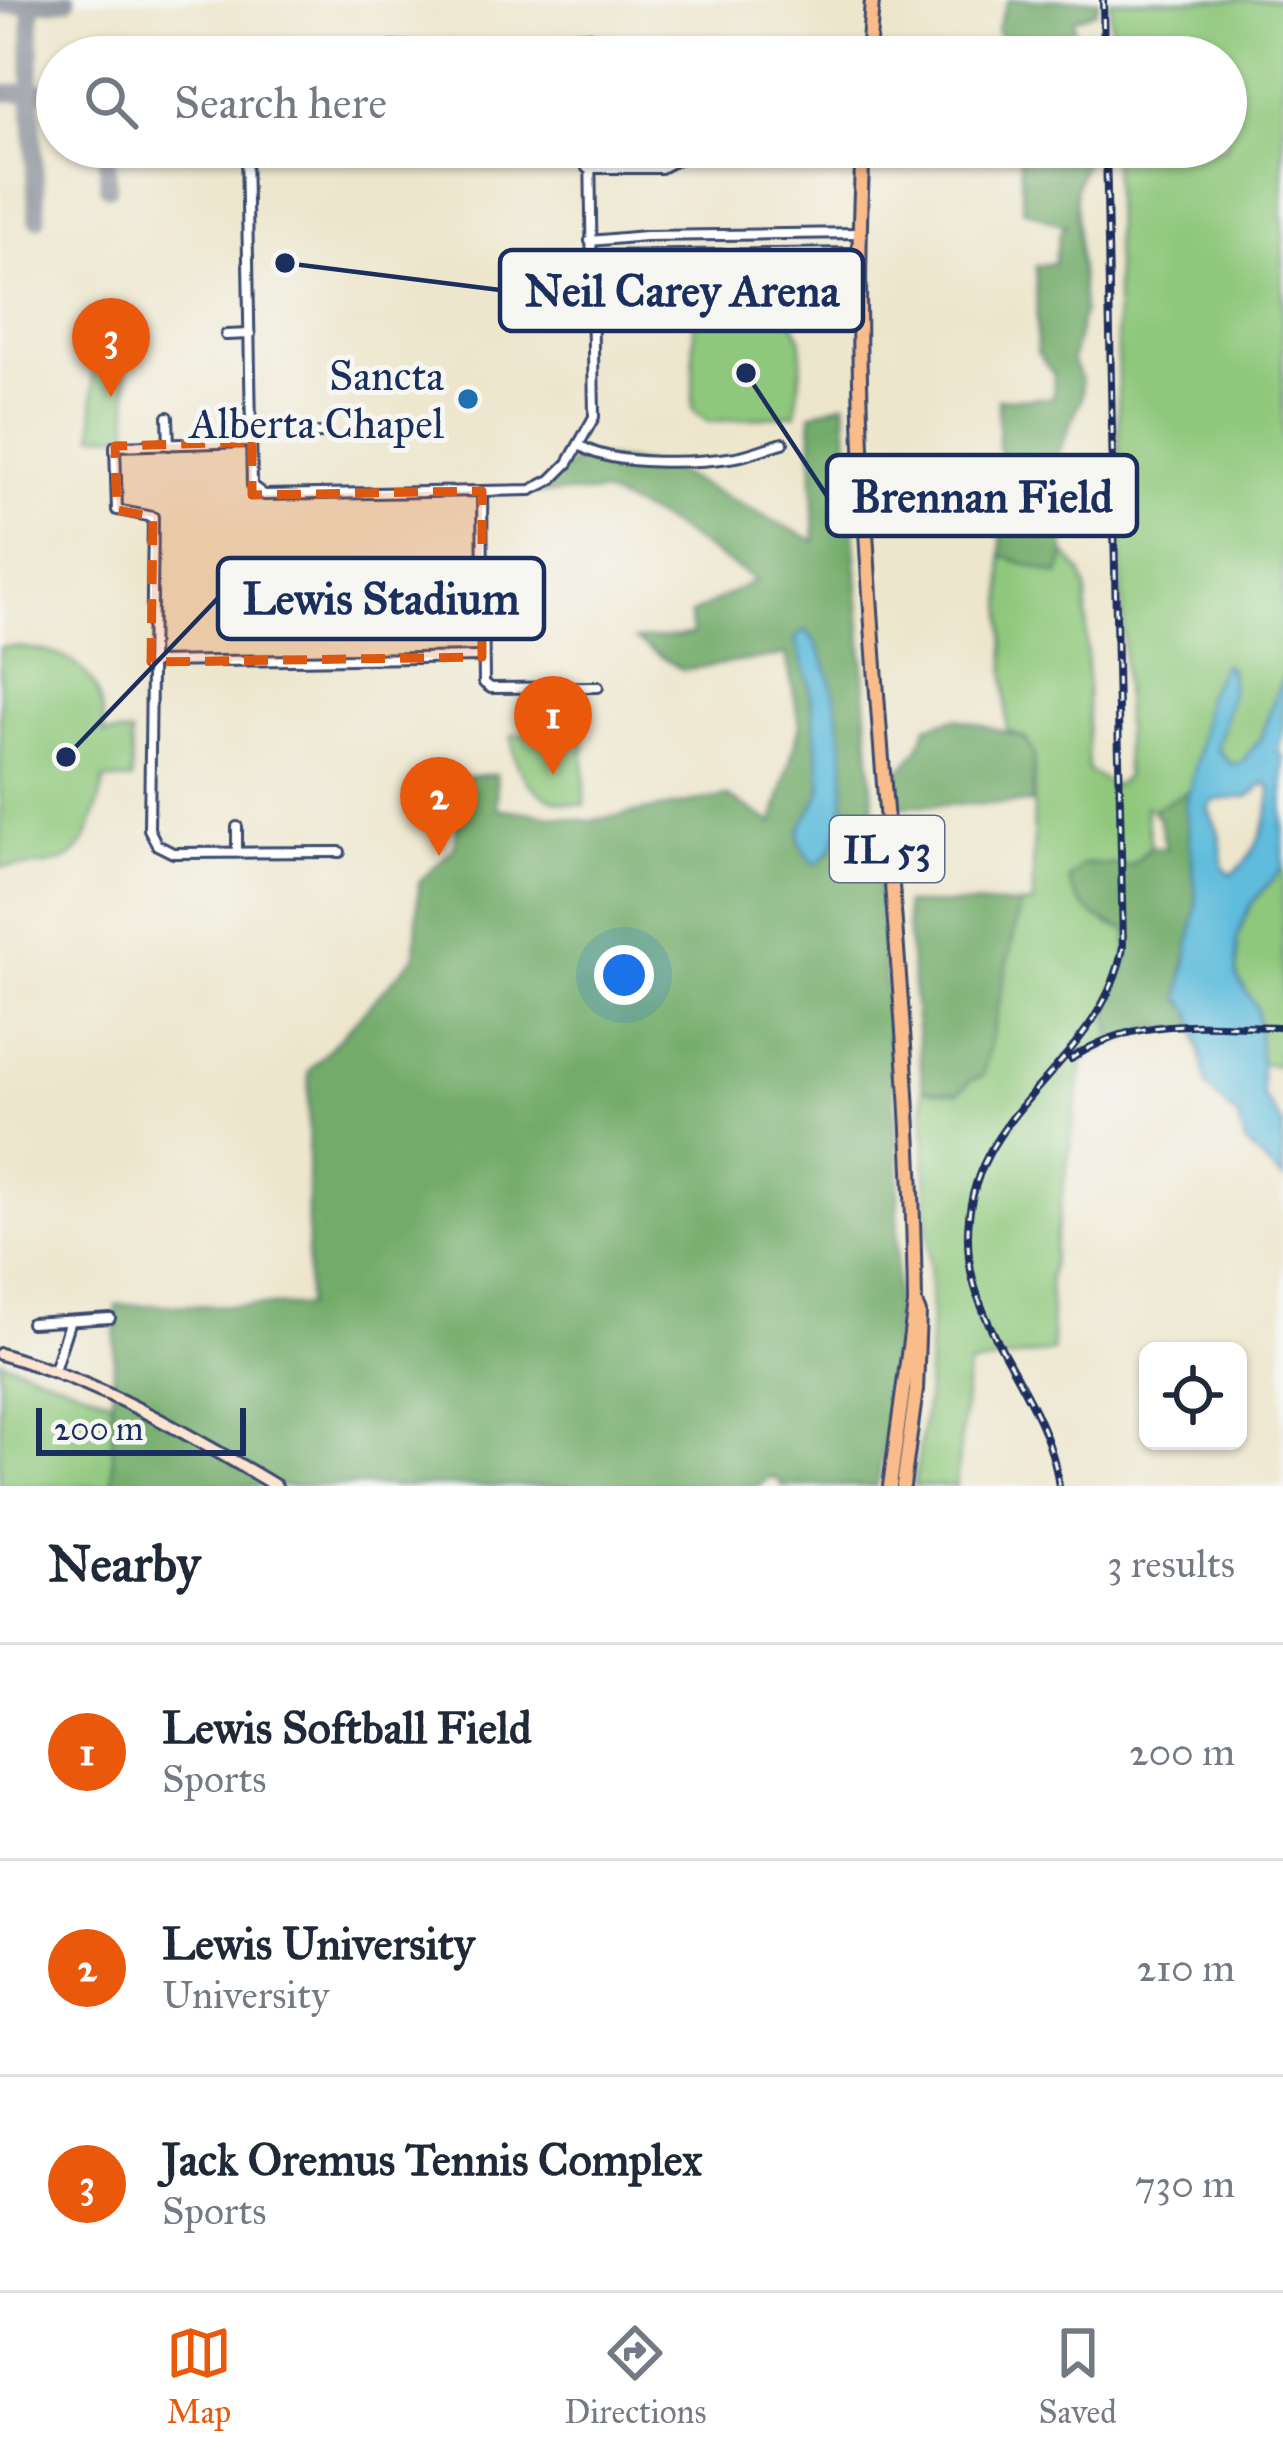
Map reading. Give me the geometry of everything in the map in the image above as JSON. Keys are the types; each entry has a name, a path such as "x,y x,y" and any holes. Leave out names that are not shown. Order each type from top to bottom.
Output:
{"main road":[{"path":"869,36 872,0"},
{"name":"IL 53","path":"862,168 864,521 908,1118 915,1303 890,1486"},
{"name":"IL 53","path":"903,1486 918,1363 920,1313 915,1303"}],"street":[{"path":"246,168 252,487 264,495 531,490 551,480 581,446 594,417 587,168 661,168"},
{"path":"812,232 824,242 812,254"},
{"path":"590,241 860,233"},
{"path":"591,256 860,253"},
{"path":"226,335 250,334"},
{"path":"167,417 170,445"},
{"path":"322,433 115,446 117,510 153,517 149,829 157,845 172,853 340,852"},
{"path":"581,446 607,455 668,462 737,457 783,443"},
{"path":"482,491 484,683 491,688 598,687"},
{"path":"151,662 482,657"},
{"path":"236,827 237,852"},
{"path":"31,1323 110,1318"},
{"path":"54,1370 69,1323"},
{"path":"0,1354 54,1370 171,1424 276,1486"}],"highlighted area":[{"path":"252,442 252,495 482,491 482,657 151,662 153,517 117,510 115,446"}],"green space":[{"path":"1008,0 1099,0 1096,11 1074,19 1074,36 999,36 997,28"},
{"path":"1110,0 1283,0 1283,675 1260,739 1241,764 1231,764 1217,749 1231,675 1224,664 1205,709 1189,791 1152,810 1145,806 1151,847 1131,866 1085,864 1108,925 1128,930 1127,960 1109,1010 1112,1042 1084,1057 1049,1279 1053,1351 968,1366 956,1486 914,1486 927,1398 931,1314 923,1089 958,1093 990,1045 1020,905 1033,904 1034,755 1025,738 1007,731 1002,556 1058,575 1065,554 1081,572 1086,589 1088,771 1115,786 1126,777 1113,168 1247,168 1247,36 1111,36"},
{"path":"1020,168 1082,168 1075,191 1083,312 1072,360 1082,397 1053,467 1084,508 1083,521 1062,531 1065,554 1059,575 1002,556 1001,539 1014,488 999,449 998,399 1053,398 1054,375 1037,352 1036,266 1054,263 1060,232 1066,226 1023,209"},
{"path":"731,295 772,306 796,328 802,356 796,414 708,422 693,410 694,301"},
{"path":"127,358 129,434 94,435 92,359"},
{"path":"845,402 899,1170 893,1390 877,1486 781,1486 780,1480 769,1477 759,1486 113,1486 117,1305 307,1306 309,1071 415,956 419,882 453,849 466,777 496,774 497,808 589,821 727,796 773,823 800,725 786,655 682,670 636,640 692,635 690,615 755,580 662,520 602,493 541,493 580,454 665,467 815,541 811,414","holes":["805,631 842,821 830,852 815,864 800,842 818,800 822,772 816,713 796,640"]},
{"path":"0,647 44,651 76,665 96,691 104,734 131,734 132,780 104,780 87,836 79,849 57,863 0,867"},
{"path":"956,718 1025,738 1034,755 1032,803 897,806 896,775 918,750 927,726"},
{"path":"512,735 584,737 585,805 555,800 532,786 513,751"},
{"path":"1189,791 1186,806 1197,903 1183,972 1195,1029 1156,1028 1112,1042 1109,1010 1127,960 1128,930 1091,913 1077,898 1069,879 1084,864 1131,866 1151,847 1166,849 1159,818 1152,810"},
{"path":"1283,867 1283,1051 1279,1052 1279,1066 1259,1063 1257,1008 1237,977 1237,939 1250,905"},
{"path":"905,904 1020,905 983,1076 958,1093 923,1089"},
{"path":"0,1360 112,1400 113,1486 0,1486"}],"water":[{"path":"805,630 829,676 843,750 840,822 831,849 815,864 800,842 802,825 822,787 810,685 795,639"},
{"path":"1224,663 1231,692 1217,749 1231,764 1241,763 1260,739 1283,675 1283,731 1278,752 1283,757 1283,867 1250,905 1237,939 1237,977 1257,1008 1263,1096 1283,1124 1283,1180 1245,1143 1239,1119 1207,1087 1192,1012 1180,998 1197,903 1186,806 1206,696","holes":["1265,783 1271,787 1260,836 1247,859 1231,874 1224,868 1219,833 1208,808 1215,800 1249,797"]}],"taxiway":[{"path":"0,6 67,0"},
{"path":"31,4 31,92 36,92"},
{"path":"0,93 31,92 37,218"},
{"path":"108,168 108,187"}],"railway":[{"path":"1103,0 1104,36"},
{"path":"1059,1486 1041,1425 975,1287 969,1257 970,1207 983,1165 1005,1128 1087,1029 1109,991 1123,947 1106,168"},
{"path":"1071,1059 1095,1045 1147,1029 1283,1027"}],"place":[{"name":"Neil Carey Arena","path":"285,263"},
{"name":"Brennan Field","path":"746,373"},
{"name":"Jack Oremus Tennis Complex","path":"111,397"},
{"name":"Sancta Alberta Chapel","path":"468,399"},
{"name":"Lewis Stadium","path":"66,757"},
{"name":"Lewis Softball Field","path":"553,775"},
{"name":"Lewis University","path":"439,856"}]}
